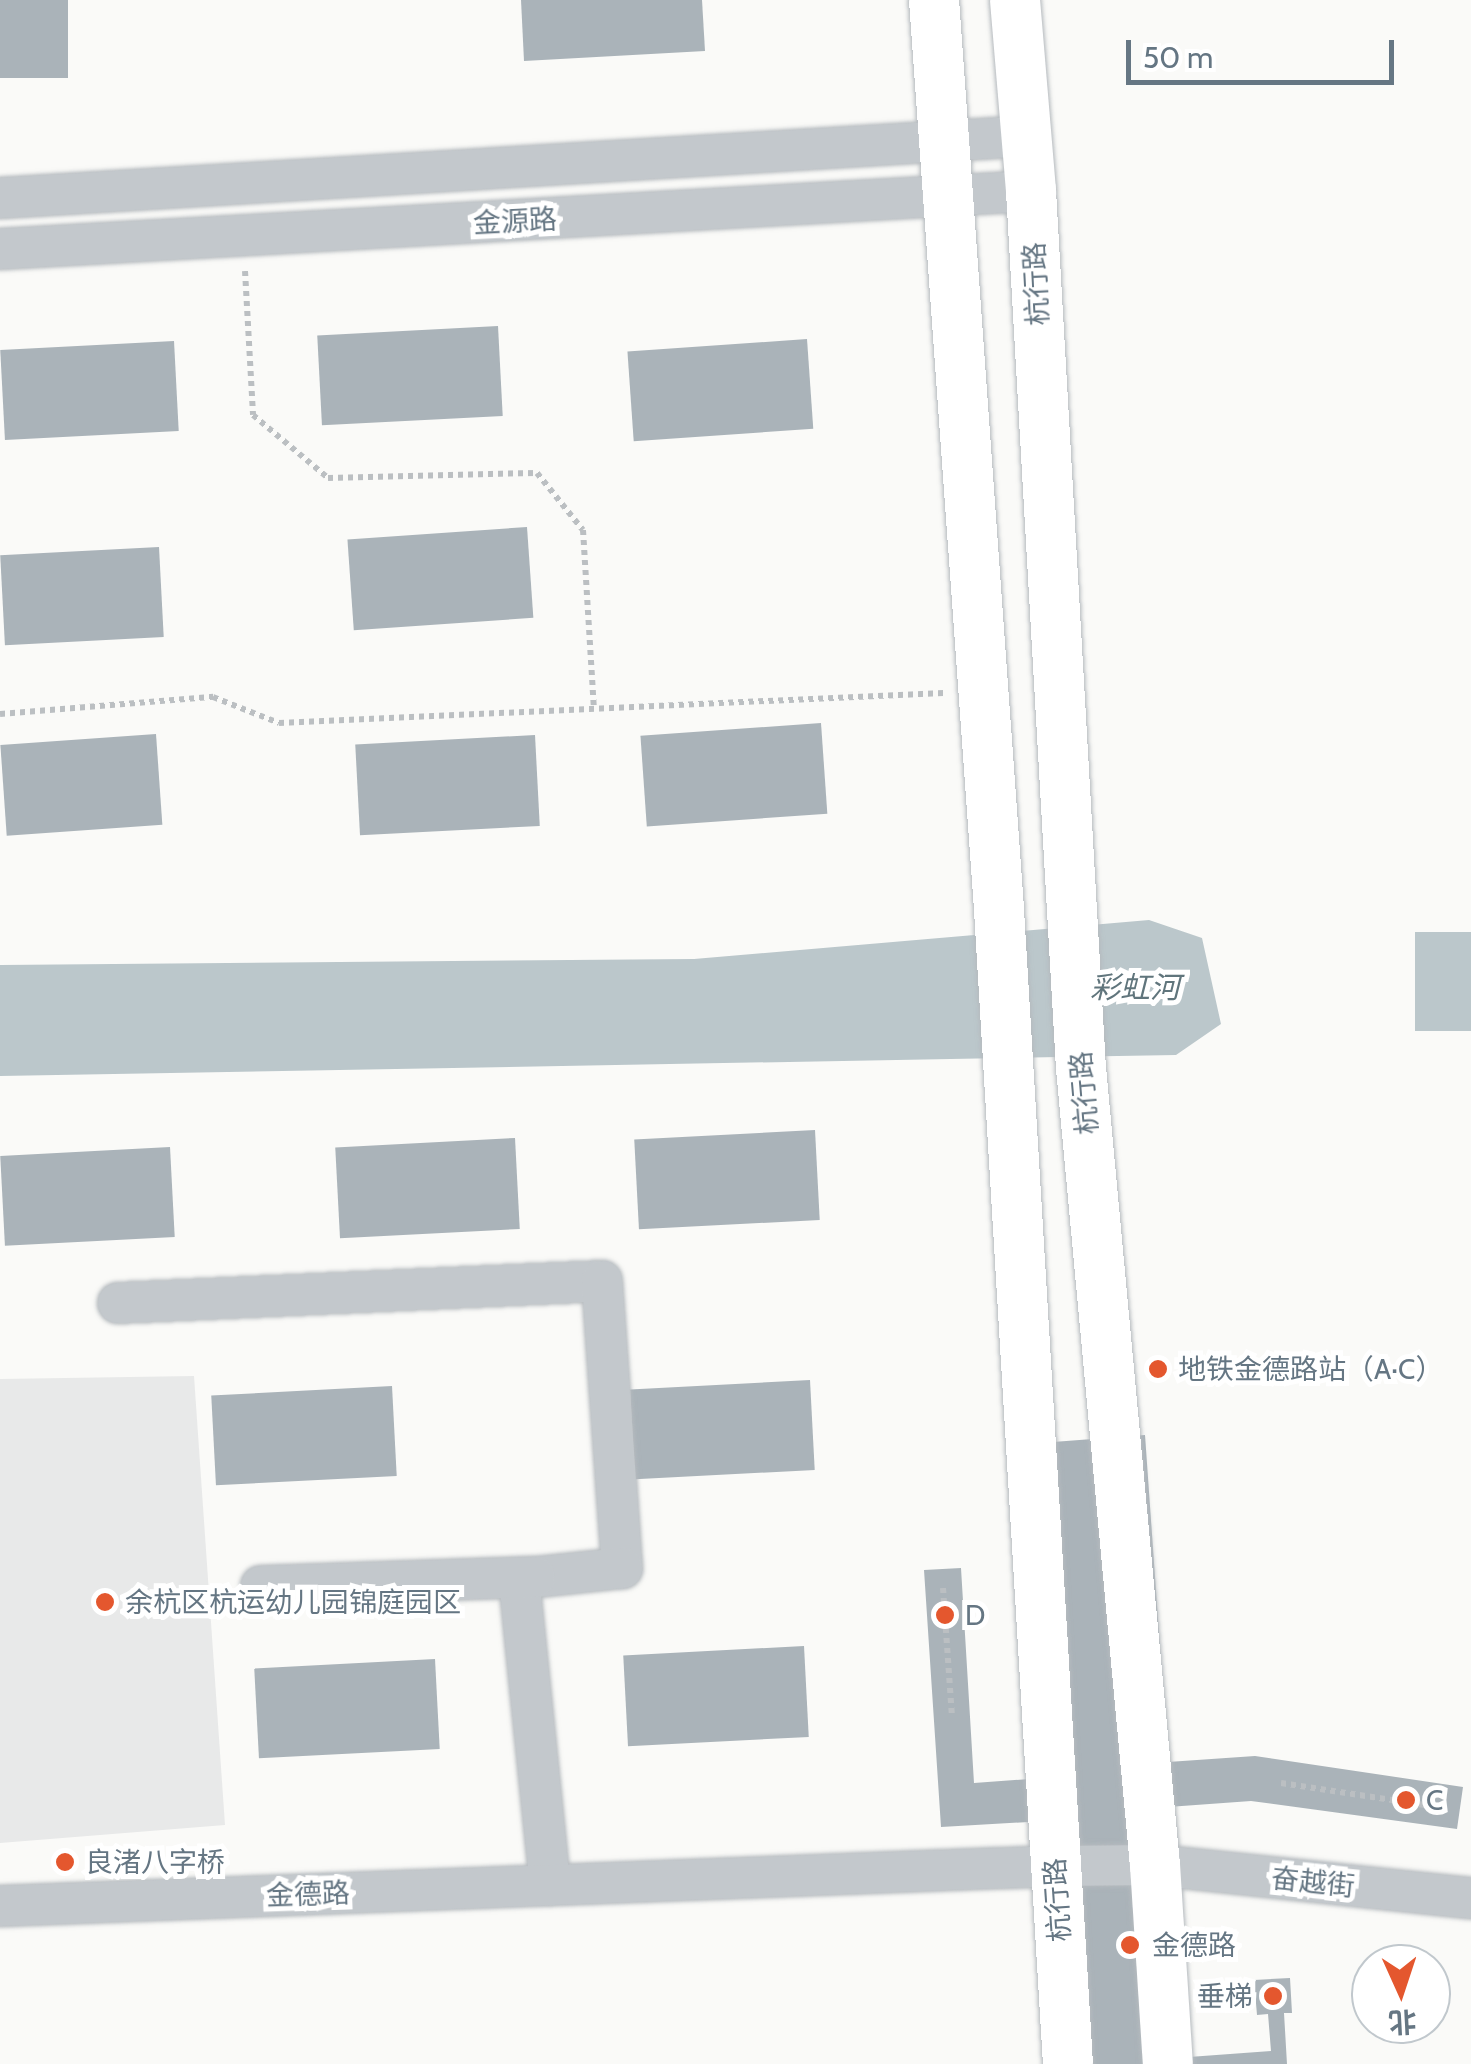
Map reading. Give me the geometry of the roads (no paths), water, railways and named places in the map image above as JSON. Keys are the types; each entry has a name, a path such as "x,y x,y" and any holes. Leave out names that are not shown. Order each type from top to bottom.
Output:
{"main road":[{"name":"杭行路","path":"934,0 1010,1075 1068,2064"},
{"name":"杭行路","path":"1015,0 1031,192 1081,1068 1155,1865 1168,2064"}],"street":[{"name":"金源路","path":"0,198 1027,136"},
{"name":"金源路","path":"0,249 1031,192"},
{"path":"118,1303 602,1281 622,1568 519,1579 550,1885"},
{"path":"261,1586 536,1577"},
{"name":"金德路","path":"0,1906 1155,1865"},
{"name":"奋越街","path":"1155,1865 1471,1898"}],"water":[{"name":"彩虹河","path":"1149,920 1202,938 1221,1024 1176,1055 0,1076 0,965 694,959"},
{"path":"1415,932 1471,932 1471,1031 1415,1031"}],"place":[{"name":"地铁金德路站（A·C）","path":"1158,1369"},
{"name":"余杭区杭运幼儿园锦庭园区","path":"105,1602"},
{"name":"D","path":"945,1615"},
{"name":"C","path":"1406,1800"},
{"name":"良渚八字桥","path":"65,1862"},
{"name":"金德路","path":"1130,1945"},
{"name":"垂梯","path":"1273,1996"}]}
